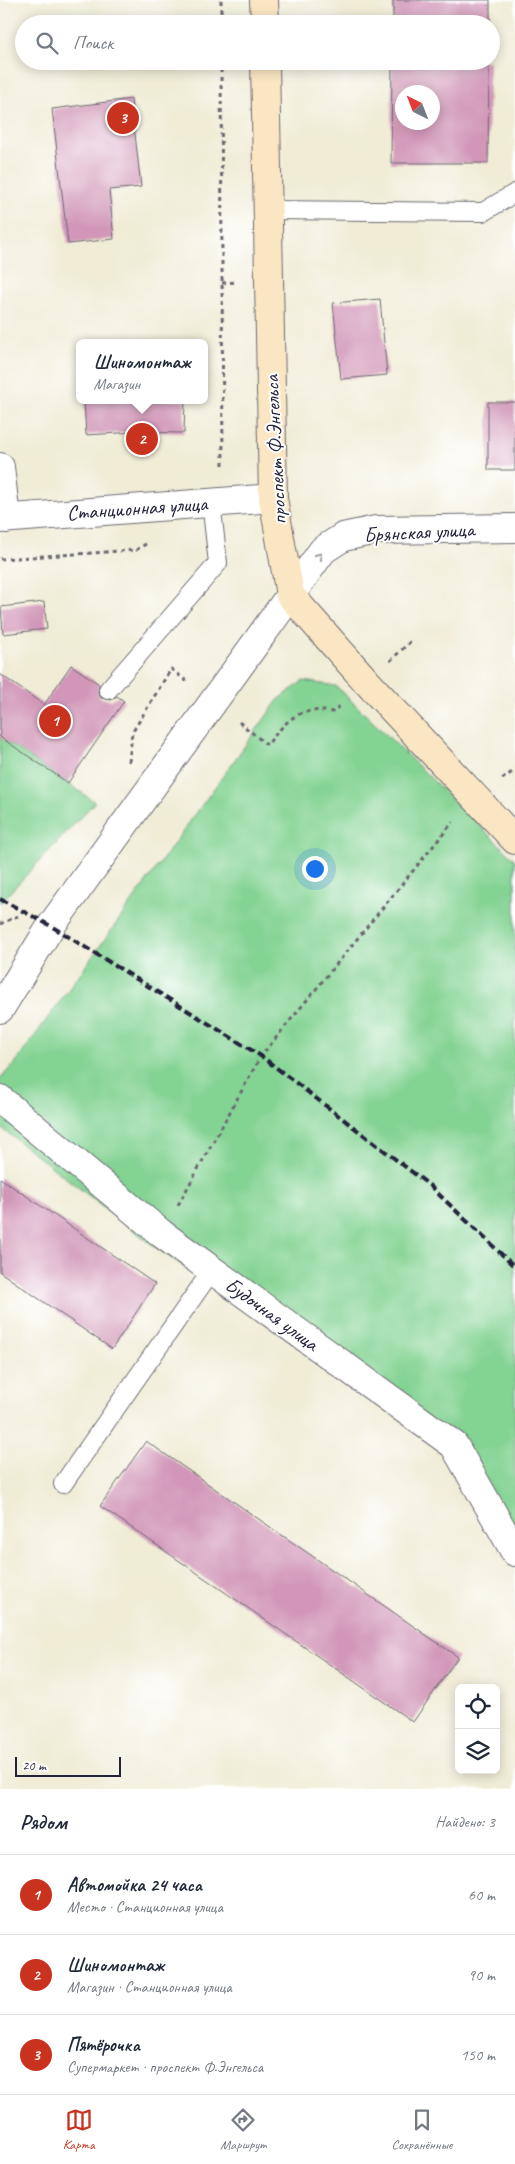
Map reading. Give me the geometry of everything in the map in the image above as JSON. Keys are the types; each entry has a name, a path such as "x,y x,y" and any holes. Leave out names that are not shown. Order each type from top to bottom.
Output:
{"street":[{"path":"264,0 264,15"},
{"name":"проспект Ф.Энгельса","path":"265,70 273,498 290,595"},
{"path":"0,467 3,519"},
{"name":"Станционная улица","path":"3,519 273,498"},
{"name":"Брянская улица","path":"0,1009 51,926 323,550 343,537 376,530 515,528"},
{"path":"290,595 367,682 515,840"},
{"name":"Будочная улица","path":"0,1099 162,1234 454,1445 515,1552"}],"lane":[{"path":"268,210 483,212 515,194"},
{"path":"108,690 218,563 211,502"},
{"path":"63,1484 212,1270"}],"path":[{"path":"221,0 221,15"},
{"path":"211,502 223,477 221,70"},
{"path":"132,733 171,669 214,701 267,745 289,718 314,709 332,712 411,642"},
{"path":"162,1234 261,1056 474,795 515,770"}],"green space":[{"path":"303,681 336,686 515,860 515,1563 451,1451 154,1246 0,1127 0,1079 16,1062 278,700"},
{"path":"0,737 95,802 0,903"}],"building":[{"path":"393,0 490,0 490,15 393,15"},
{"path":"392,70 489,70 488,163 391,163"},
{"path":"131,99 141,187 109,190 114,239 68,244 52,109"},
{"path":"380,299 387,375 341,379 333,303"},
{"path":"488,402 515,402 515,470 488,470"},
{"path":"84,404 185,404 184,433 136,432 86,435"},
{"path":"44,602 47,629 3,634 1,607"},
{"path":"71,665 99,684 98,693 101,698 111,700 117,696 124,701 68,783 0,737 0,674 44,705"},
{"path":"0,1178 155,1284 112,1349 0,1272"},
{"path":"146,1441 458,1657 413,1722 100,1506"}],"railway":[{"path":"0,899 51,926 261,1056 429,1185 515,1267"}],"place":[{"name":"Пятёрочка","path":"123,118"},
{"name":"Шиномонтаж","path":"142,439"},
{"name":"Автомойка 24 часа","path":"55,721"}]}
